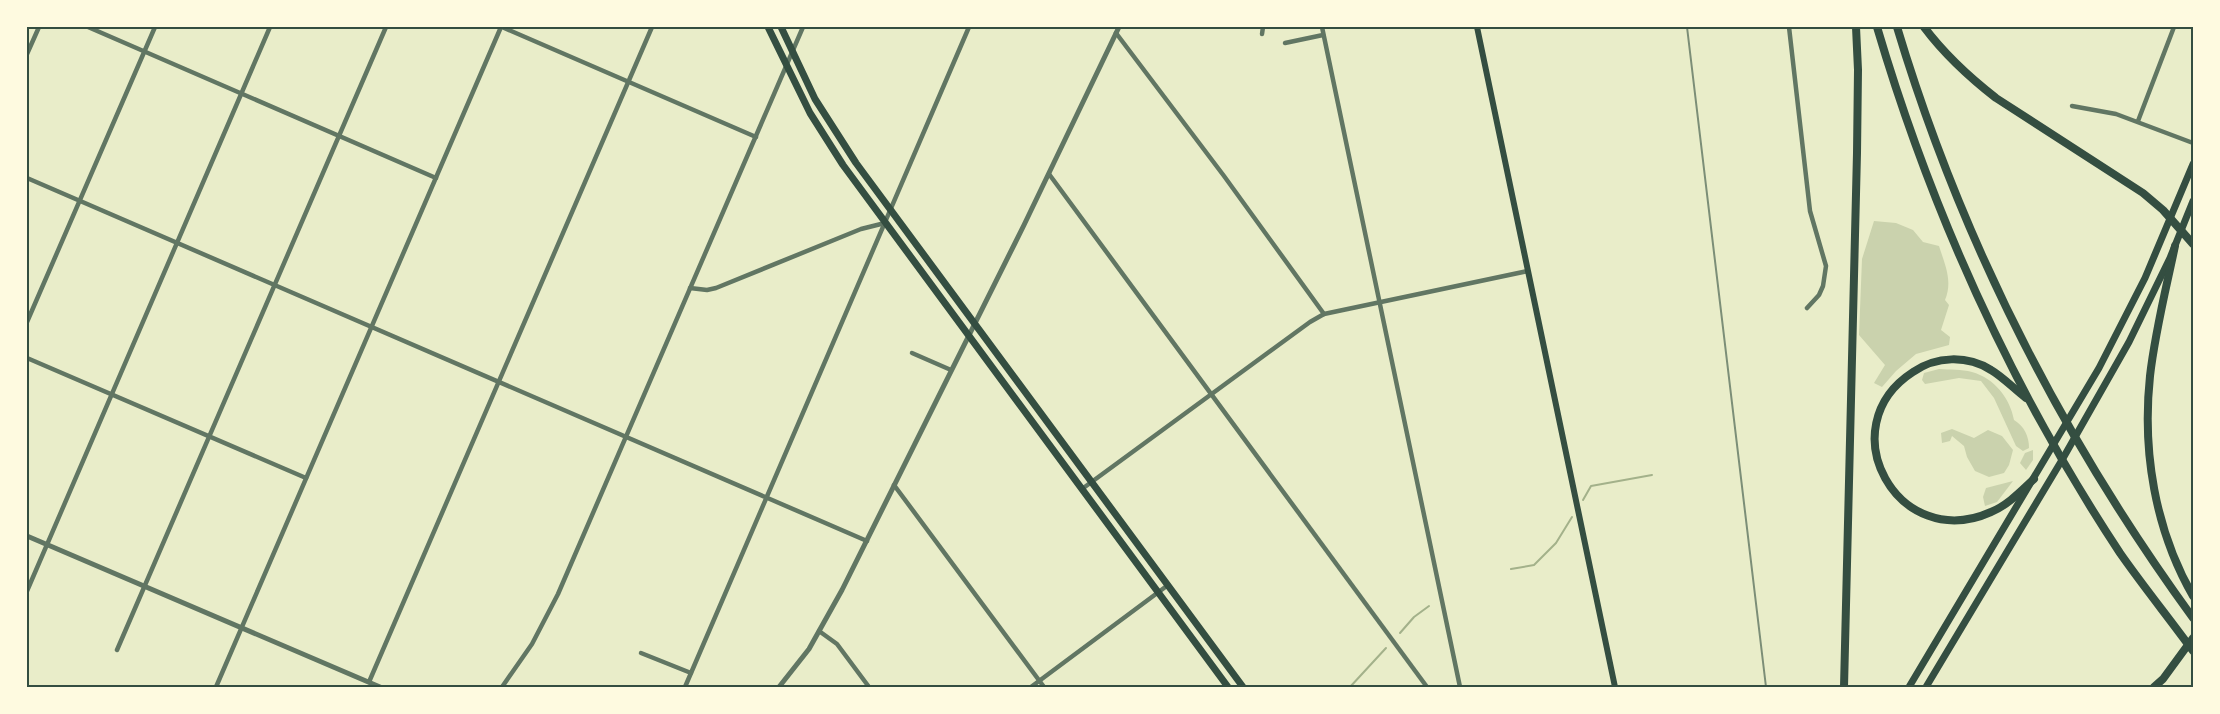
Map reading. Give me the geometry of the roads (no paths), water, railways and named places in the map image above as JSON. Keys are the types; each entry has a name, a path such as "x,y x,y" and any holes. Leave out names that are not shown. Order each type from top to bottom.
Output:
{"highway":[{"path":"1844,687 1857,153 1856,27"},
{"path":"1877,27 1924,169 1957,249 2028,400 2084,496 2122,555 2193,651"},
{"path":"1897,27 1940,152 1970,230 2018,332 2091,467 2193,618"},
{"path":"1924,27 1954,63 1996,98 2143,193 2163,210 2193,244"},
{"path":"2175,246 2150,375 2148,443 2157,506 2173,554 2191,592"},
{"path":"2028,400 1991,370 1981,365 1953,359 1930,363 1905,377 1888,394 1878,416 1876,450 1882,475 1899,498 1911,508 1934,518 1963,520 1990,513 2003,506 2034,479"},
{"path":"2154,687 2163,679 2193,638"}],"main road":[{"path":"768,27 786,67 830,146 1228,687"},
{"path":"781,27 815,99 835,132 1243,687"},
{"path":"1477,27 1615,687"},
{"path":"1909,687 2034,479 2123,323 2145,278 2193,164"},
{"path":"1926,687 2100,396 2150,301 2193,201"}],"street":[{"path":"27,54 39,27"},
{"path":"88,27 436,177"},
{"path":"27,322 154,27"},
{"path":"27,591 270,27"},
{"path":"117,650 386,27"},
{"path":"216,687 502,27 756,137"},
{"path":"369,682 652,27"},
{"path":"502,687 532,644 546,619 627,437 803,27"},
{"path":"685,687 969,27"},
{"path":"1262,34 1263,27"},
{"path":"1322,27 1460,687"},
{"path":"1789,27 1810,211 1826,266 1819,295 1807,308"},
{"path":"2138,122 2174,27"},
{"path":"779,687 799,663 819,631 867,541 1117,30 1324,314"},
{"path":"1285,43 1323,35"},
{"path":"2072,106 2116,114 2193,143"},
{"path":"1048,174 1427,687"},
{"path":"27,177 274,286 867,541"},
{"path":"690,288 707,290 716,288 861,229 885,223"},
{"path":"1082,489 1310,321 1324,314 1528,272"},
{"path":"912,353 951,370"},
{"path":"27,358 306,478"},
{"path":"894,485 1044,687"},
{"path":"27,536 380,687"},
{"path":"1031,687 1168,585"},
{"path":"819,631 837,644 869,687"},
{"path":"641,653 691,673"}],"waterway":[{"path":"1583,500 1591,486 1652,475"},
{"path":"1511,569 1534,565 1556,543 1572,517"},
{"path":"1400,633 1414,617 1429,606"},
{"path":"1350,687 1386,648"}],"railway":[{"path":"1687,27 1766,687"}]}
